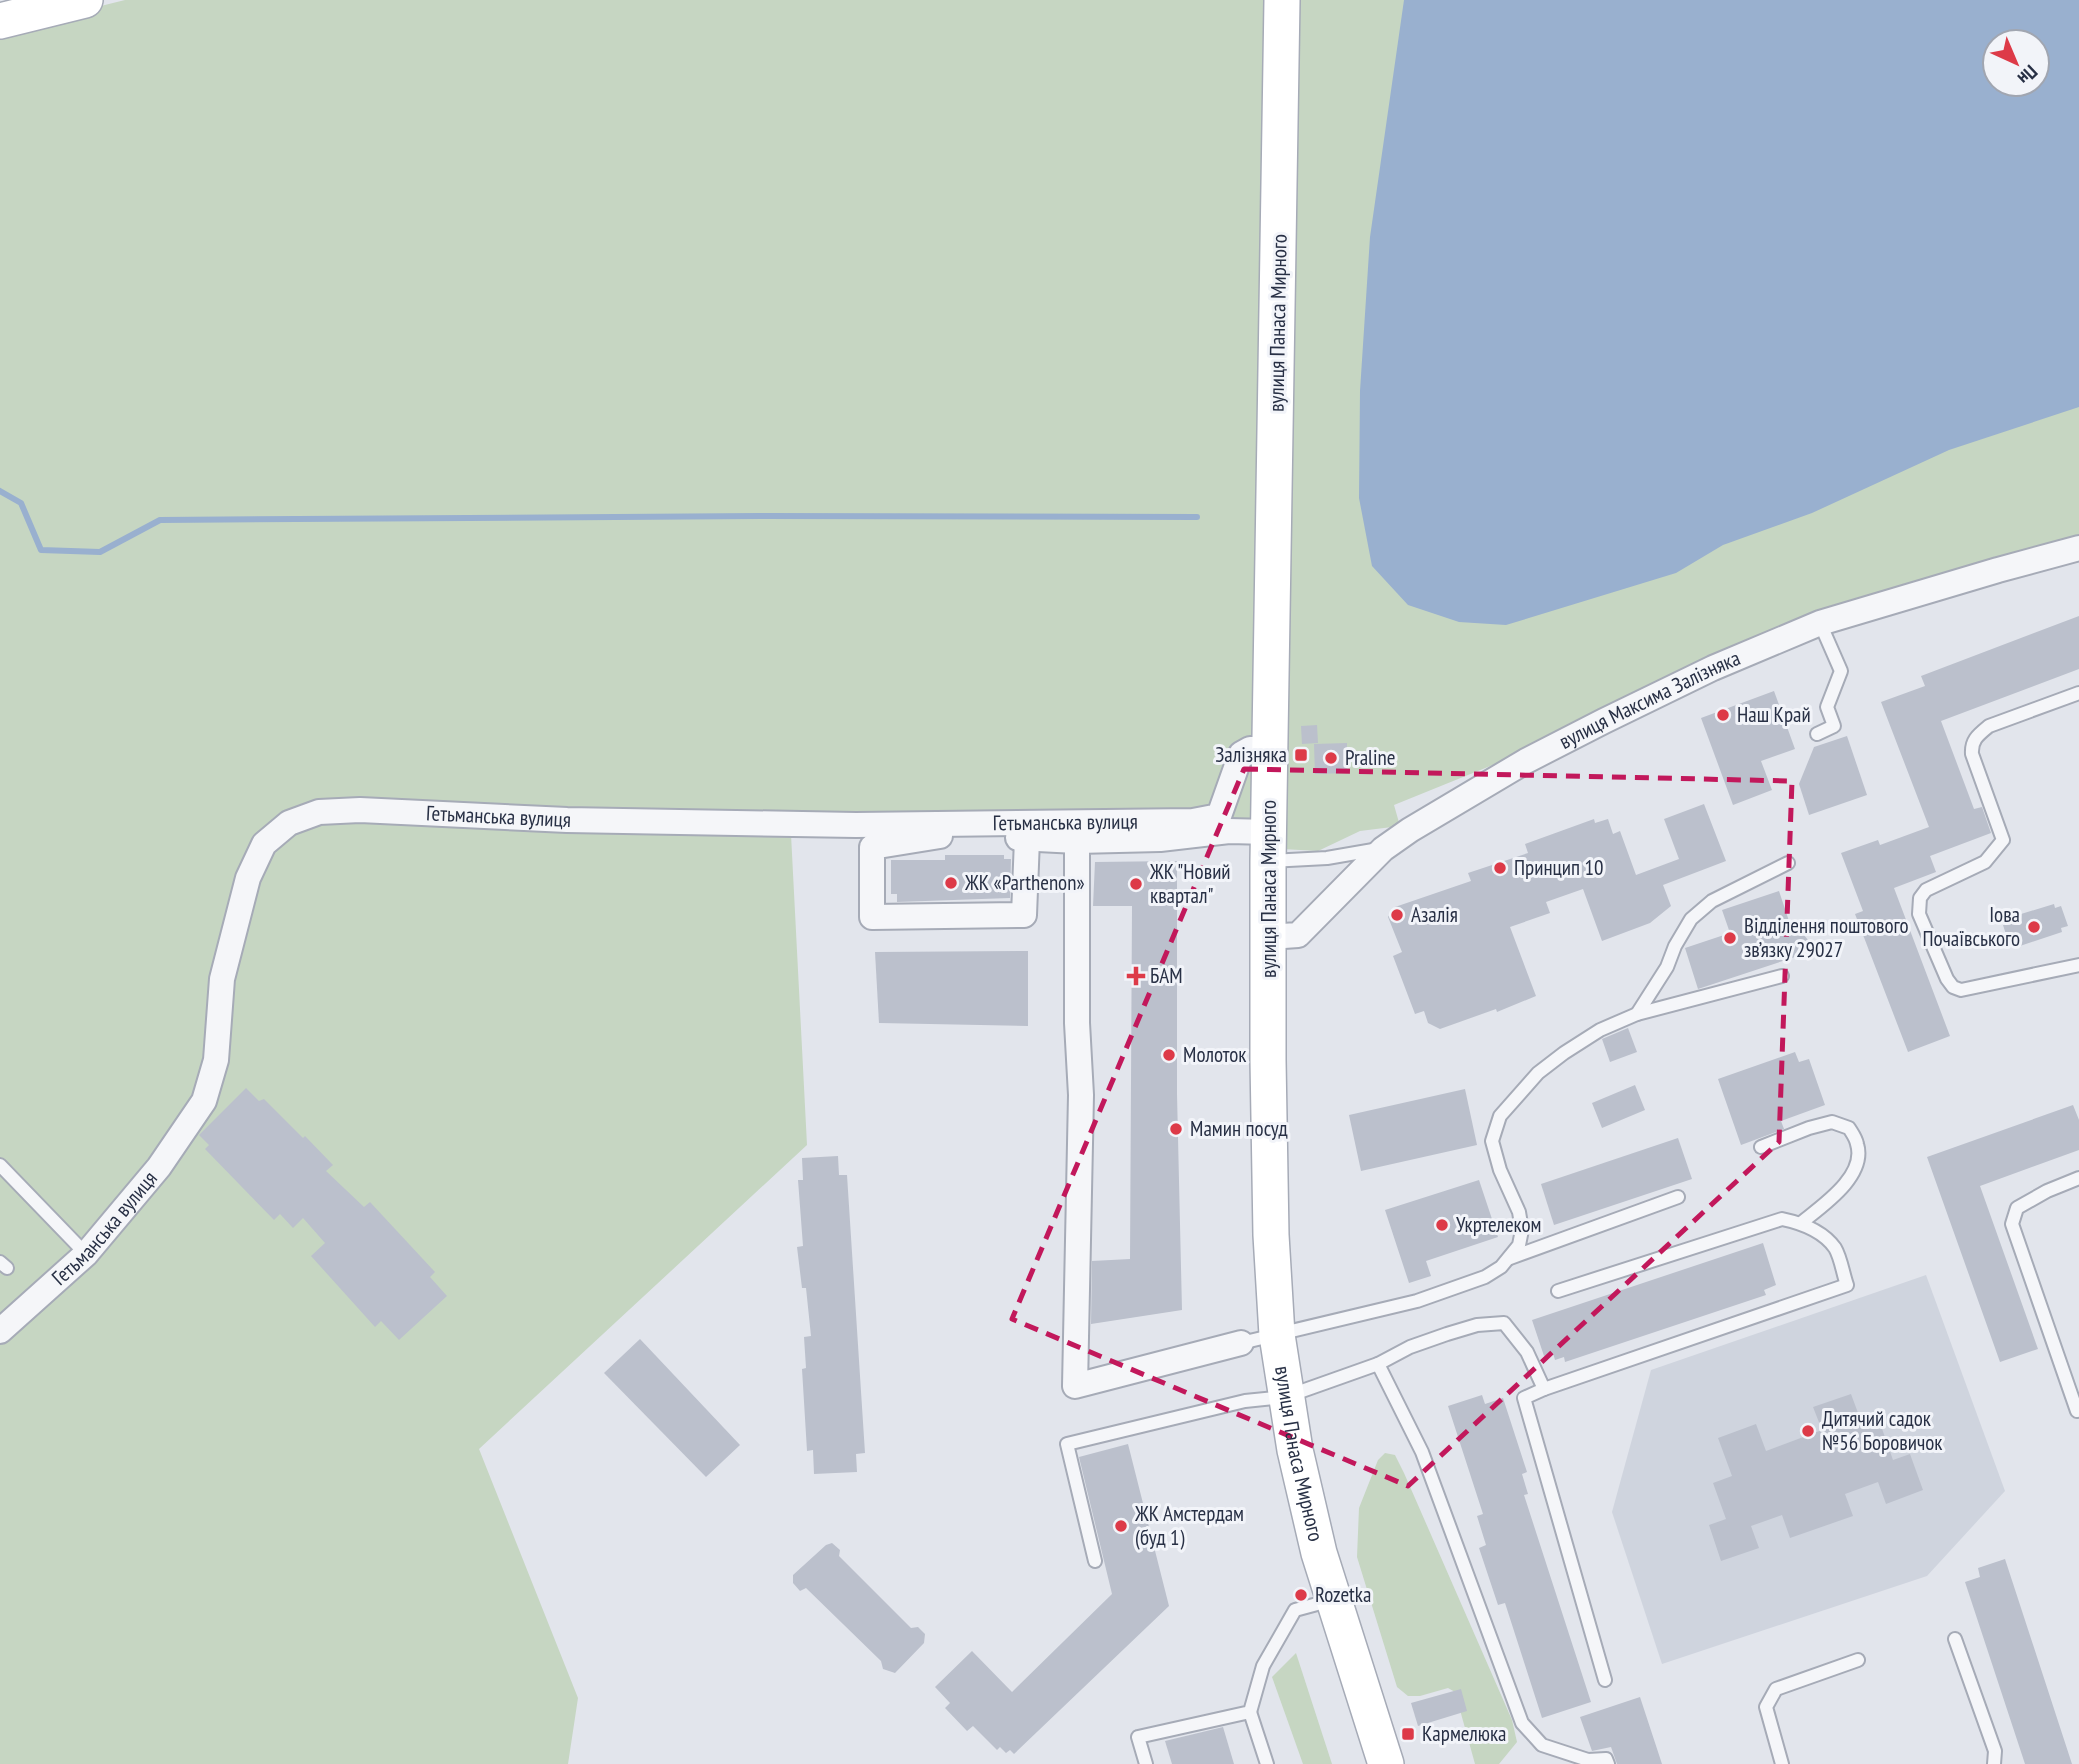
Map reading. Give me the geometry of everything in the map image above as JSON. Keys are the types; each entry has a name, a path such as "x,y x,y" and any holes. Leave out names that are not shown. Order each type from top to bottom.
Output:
{"main road":[{"path":"0,21 85,0"},
{"name":"вулиця Панаса Мирного","path":"1282,0 1268,937 1270,1222 1277,1335 1285,1397 1306,1500 1332,1600 1386,1764"}],"street":[{"name":"вулиця Максима Залізняка","path":"1268,937 1298,935 1383,849 1410,830 1526,761 1713,668 1820,623 2079,548"},
{"name":"Гетьманська вулиця","path":"0,1331 86,1254 159,1167 204,1101 216,1060 222,979 248,878 264,844 289,823 318,812 360,810 567,820 829,824 1193,821 1219,816 1241,754 1250,749 1271,748"},
{"path":"1027,839 1024,915 872,917 872,847 956,834 1077,841 1160,839 1229,831 1269,846"},
{"path":"1077,841 1077,1023 1081,1095 1075,1386 1241,1343"}],"lane":[{"path":"1817,734 1835,726 1827,707 1841,671 1820,623"},
{"path":"2079,693 1989,726 1978,735 1971,745 1972,754 2003,840 1985,862 1926,890 1920,898 1919,914 1947,979 1953,987 1961,990 2079,965"},
{"path":"1269,846 1327,858 1383,849"},
{"path":"1637,1014 1667,967 1675,946 1691,919 1712,901 1788,863"},
{"path":"1510,1259 1519,1245 1522,1230 1519,1212 1500,1170 1492,1141 1500,1116 1538,1073 1600,1030 1637,1014 1782,976"},
{"path":"1761,1147 1832,1122 1849,1128 1858,1145 1857,1164 1841,1190 1801,1223"},
{"path":"0,1165 86,1254"},
{"path":"2079,1178 2017,1208 2012,1224 2077,1411 2079,1410"},
{"path":"1241,1343 1417,1301 1485,1277 1510,1259 1678,1197"},
{"path":"1558,1291 1782,1219 1801,1223 1816,1231 1835,1248 1847,1285 1583,1374 1524,1398 1605,1680"},
{"path":"1095,1561 1067,1444 1245,1401 1285,1397 1378,1364 1447,1334 1477,1325 1504,1323 1527,1352 1545,1389"},
{"path":"1378,1364 1422,1452 1522,1723 1542,1745 1587,1760 1606,1759 1608,1764"},
{"path":"1267,1764 1250,1712 1263,1666 1295,1609 1332,1600"},
{"path":"1955,1639 1995,1751 1994,1764"},
{"path":"1782,1764 1766,1707 1776,1689 1858,1660"},
{"path":"1146,1764 1138,1737 1250,1712"}],"highlighted area":[{"path":"1244,769 1792,781 1779,1142 1408,1486 1012,1319"}],"shaded area":[{"name":"Дитячий садок №56 Боровичок","path":"1926,1275 2005,1491 1927,1576 1662,1664 1612,1512 1651,1370"}],"green space":[{"path":"125,0 1273,0 1259,823 790,815 807,1145 479,1449 578,1698 568,1764 0,1764 0,31"},
{"path":"1292,0 2079,0 2079,539 1996,561 1394,805 1400,826 1360,831 1318,851 1282,849"},
{"path":"1385,1453 1395,1455 1404,1473 1512,1720 1517,1742 1499,1764 1475,1764 1455,1692 1448,1688 1420,1696 1408,1696 1397,1687 1357,1557 1359,1508 1378,1460"},
{"path":"1296,1653 1332,1764 1303,1764 1272,1677"}],"water":[{"path":"1404,0 2079,0 2079,407 1949,450 1812,513 1723,545 1676,573 1506,625 1459,622 1408,605 1372,566 1359,498 1360,391 1370,237"}],"building":[{"path":"2079,616 2079,669 1941,721 1974,809 1982,807 1991,833 1930,856 1936,872 1894,888 1950,1036 1908,1052 1855,914 1863,911 1841,853 1878,840 1880,845 1929,827 1881,702 1925,686 1921,676"},
{"path":"1774,691 1795,749 1761,761 1772,790 1733,805 1701,718"},
{"path":"1317,725 1318,743 1302,744 1301,726"},
{"path":"1847,736 1867,795 1809,815 1799,784 1814,747"},
{"name":"Praline","path":"1347,743 1347,773 1315,774 1314,744"},
{"path":"1704,804 1726,861 1663,885 1671,906 1650,923 1602,941 1583,889 1546,902 1550,913 1510,927 1536,996 1497,1012 1496,1009 1440,1029 1428,1023 1424,1011 1415,1014 1393,956 1402,952 1388,917 1395,907 1471,881 1468,873 1528,853 1525,844 1594,819 1595,823 1608,819 1613,834 1620,831 1636,875 1679,859 1664,819"},
{"name":"ЖК «Parthenon»","path":"945,855 1004,855 1004,859 1011,859 1010,898 897,902 897,894 891,894 891,860 945,860"},
{"path":"1177,861 1177,1094 1182,1310 1091,1324 1092,1261 1130,1259 1132,906 1093,906 1095,862"},
{"path":"1779,891 1793,933 1803,934 1809,941 1808,949 1801,955 1698,989 1685,948 1730,933 1722,910"},
{"name":"Іова Почаївського","path":"2054,904 2055,908 2061,906 2068,926 2061,928 2062,932 2017,947 2015,942 2009,944 2003,925 2009,923 2008,918"},
{"path":"1028,951 1028,1026 879,1023 875,952"},
{"path":"1628,1028 1637,1052 1610,1062 1602,1039"},
{"path":"1795,1052 1799,1062 1809,1059 1825,1105 1781,1121 1784,1129 1741,1145 1718,1079"},
{"path":"1635,1085 1645,1110 1602,1128 1592,1103"},
{"path":"246,1088 259,1101 264,1099 303,1138 305,1136 333,1165 326,1171 364,1207 370,1202 435,1272 430,1277 447,1296 399,1340 381,1321 375,1327 311,1256 325,1243 303,1218 293,1228 280,1214 274,1220 205,1149 209,1145 199,1135"},
{"path":"1465,1089 1477,1145 1361,1171 1349,1115"},
{"path":"2073,1105 2079,1120 2079,1150 1980,1186 2038,1349 2000,1362 1927,1157"},
{"path":"1678,1138 1692,1179 1554,1225 1541,1184"},
{"path":"838,1156 839,1175 847,1175 865,1453 856,1454 857,1472 814,1474 813,1450 807,1451 802,1369 806,1368 804,1337 811,1336 806,1288 802,1288 797,1247 803,1246 798,1180 803,1180 802,1158"},
{"path":"1479,1180 1498,1237 1426,1261 1431,1276 1409,1283 1385,1210"},
{"path":"1763,1243 1776,1285 1764,1290 1766,1295 1565,1362 1564,1357 1555,1360 1553,1353 1544,1356 1532,1320"},
{"path":"640,1339 740,1445 706,1477 604,1373"},
{"path":"1851,1394 1864,1429 1880,1423 1893,1460 1910,1454 1923,1490 1886,1504 1878,1482 1845,1494 1853,1516 1790,1538 1782,1515 1751,1526 1759,1548 1721,1561 1709,1525 1726,1519 1713,1483 1732,1476 1718,1438 1756,1424 1766,1451 1822,1430 1813,1407"},
{"path":"1482,1395 1485,1404 1503,1398 1527,1472 1522,1474 1528,1494 1524,1495 1591,1702 1542,1718 1505,1603 1498,1605 1479,1548 1486,1545 1477,1516 1483,1514 1448,1406"},
{"path":"1128,1444 1169,1606 1014,1754 1010,1750 1006,1753 1000,1747 997,1750 973,1726 967,1731 945,1708 950,1703 935,1687 972,1651 1012,1692 1112,1594 1079,1457"},
{"path":"832,1543 840,1550 839,1556 911,1628 918,1627 925,1634 924,1643 895,1673 883,1669 881,1661 806,1588 800,1591 793,1583 793,1575 826,1545"},
{"path":"2005,1559 2072,1764 2025,1764 1965,1582 1980,1577 1978,1568"},
{"path":"1461,1689 1467,1711 1418,1726 1411,1703"},
{"path":"1640,1697 1662,1764 1617,1764 1611,1747 1592,1751 1580,1717"},
{"path":"1223,1727 1234,1764 1172,1764 1165,1741"}],"waterway":[{"path":"0,491 21,503 41,550 100,552 160,520 759,516 1197,517"}],"place":[{"name":"Наш Край","path":"1723,715"},
{"name":"Залізняка","path":"1301,755"},
{"name":"Praline","path":"1331,758"},
{"name":"Принцип 10","path":"1500,868"},
{"name":"ЖК «Parthenon»","path":"951,883"},
{"name":"ЖК \"Новий квартал\"","path":"1136,884"},
{"name":"Азалія","path":"1397,915"},
{"name":"Іова Почаївського","path":"2034,927"},
{"name":"Відділення поштового зв’язку 29027","path":"1730,938"},
{"name":"БАМ","path":"1136,976"},
{"name":"Молоток","path":"1169,1055"},
{"name":"Мамин посуд","path":"1176,1129"},
{"name":"Укртелеком","path":"1442,1225"},
{"name":"Дитячий садок №56 Боровичок","path":"1808,1431"},
{"name":"ЖК Амстердам (буд 1)","path":"1121,1526"},
{"name":"Rozetka","path":"1301,1595"},
{"name":"Кармелюка","path":"1408,1734"}]}
